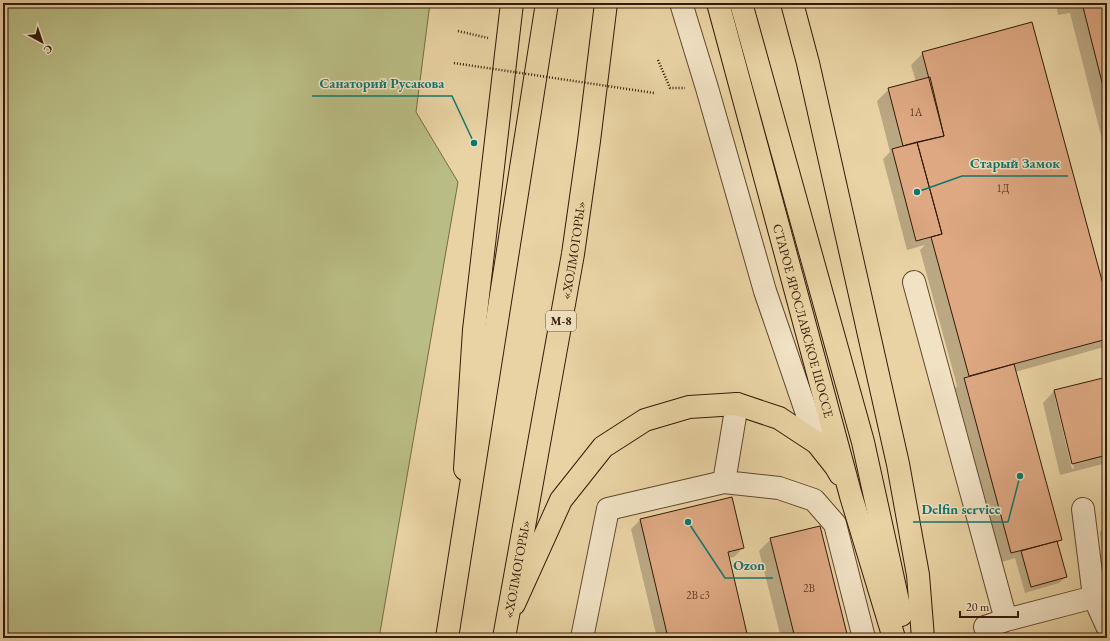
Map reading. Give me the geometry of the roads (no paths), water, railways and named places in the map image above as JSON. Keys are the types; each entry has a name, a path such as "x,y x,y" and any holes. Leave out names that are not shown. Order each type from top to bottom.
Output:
{"main road":[{"path":"459,567 474,330 512,3"},
{"path":"447,638 547,3"},
{"name":"«ХОЛМОГОРЫ»","path":"505,630 573,254 606,3"},
{"name":"СТАРОЕ ЯРОСЛАВСКОЕ ШОССЕ","path":"718,3 851,496 894,638"},
{"name":"СТАРОЕ ЯРОСЛАВСКОЕ ШОССЕ","path":"741,3 863,442 906,638"},
{"path":"792,3 808,64 898,464 918,575 923,638"},
{"path":"505,630 560,500 603,447 645,420 689,407 737,404 779,418 817,443 836,467 851,496"}],"street":[{"path":"680,3 707,88 765,291 817,443"},
{"path":"914,282 1006,620"},
{"path":"724,482 737,404"},
{"path":"582,638 608,510 724,482 779,488 814,500 835,524 864,638"},
{"path":"1083,509 1094,597 1107,626"},
{"path":"985,627 1094,597"}],"place":[{"name":"Санаторий Русакова","path":"474,143"},
{"name":"Старый Замок","path":"917,192"},
{"name":"Delfin service","path":"1020,476"},
{"name":"Ozon","path":"688,522"}]}
